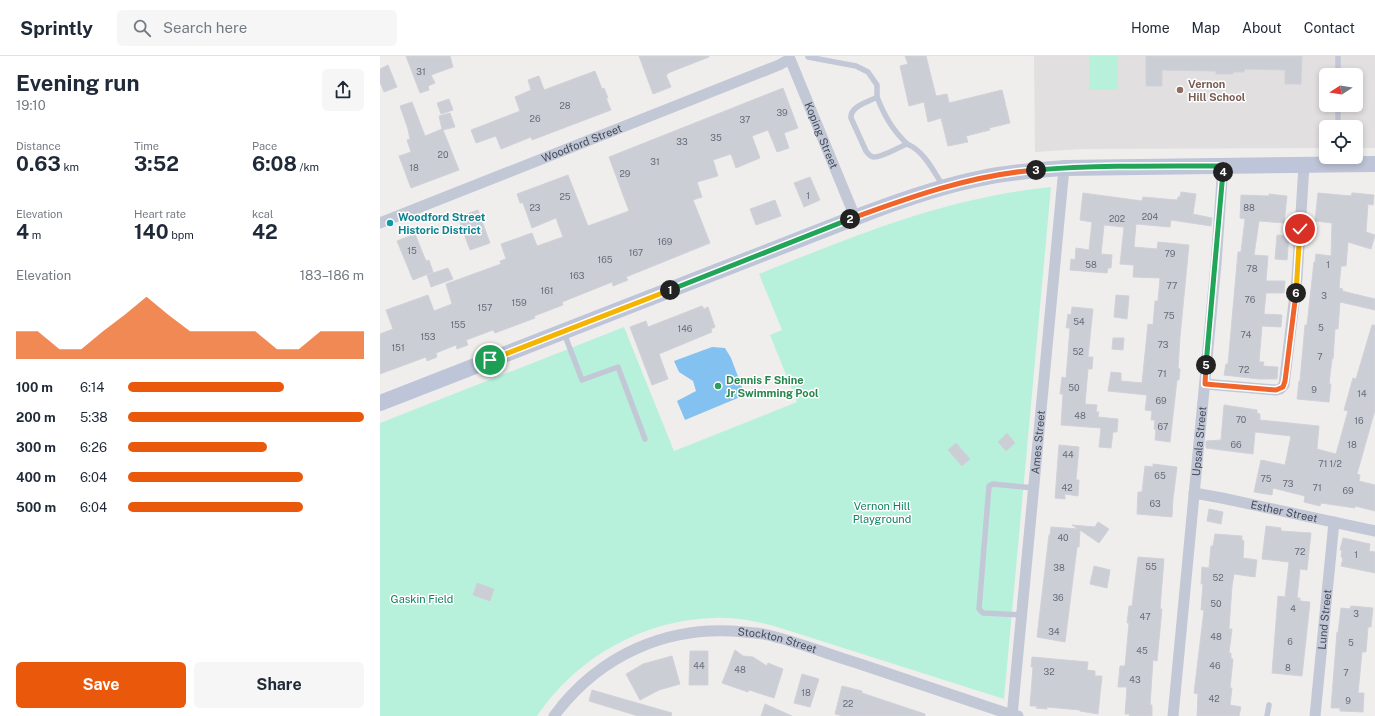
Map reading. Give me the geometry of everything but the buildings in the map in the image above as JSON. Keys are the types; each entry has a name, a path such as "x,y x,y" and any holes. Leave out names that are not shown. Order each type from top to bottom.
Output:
{"main road":[{"path":"380,403 770,250 897,202 982,178 1064,168 1304,165 1319,163"},
{"path":"1363,163 1375,164"}],"street":[{"name":"Koping Street","path":"784,63 790,59 855,218"},
{"name":"Woodford Street","path":"380,223 784,63"},
{"path":"1205,384 1276,390 1280,389 1284,385 1297,278 1304,165"},
{"name":"Upsala Street","path":"1173,716 1205,384 1223,166"},
{"name":"Ames Street","path":"1014,716 1021,615 1064,168"},
{"name":"Esther Street","path":"1194,493 1375,531"},
{"name":"Lund Street","path":"1315,716 1334,522"},
{"name":"Stockton Street","path":"554,716 583,683 596,672 623,655 662,638 690,632 726,630 766,635 900,677 1014,716"}],"lane":[{"path":"1338,56 1338,68"},
{"path":"808,57 856,66 868,72 877,85 877,97 887,120 896,133 907,144 913,146 927,160 944,188"},
{"path":"877,97 853,110 851,114 851,118 866,151 869,155 874,157 880,156 907,144"},
{"path":"564,332 582,380 618,367 645,439"},
{"path":"1021,615 982,612 979,609 989,486 993,484 1034,488"},
{"path":"1267,716 1269,705"}],"shaded area":[{"name":"Vernon Hill School","path":"1034,56 1375,56 1375,148 1363,148 1363,120 1319,120 1319,148 1082,149 1035,152"}],"green space":[{"path":"1089,56 1117,56 1118,90 1089,90"},
{"name":"Vernon Hill Playground","path":"1051,187 1004,699 774,626 759,622 729,618 714,618 688,620 662,626 637,634 614,646 592,660 572,676 553,695 537,716 380,716 380,423 624,327 674,451 797,402 770,335 782,330 759,274 831,245 938,209 975,199"}],"water":[{"name":"Dennis F Shine Jr Swimming Pool","path":"712,347 725,348 731,358 745,395 685,420 677,401 696,391 693,381 679,372 674,361"}],"place":[{"name":"Vernon Hill School","path":"1180,90"},
{"name":"Woodford Street Historic District","path":"390,223"},
{"name":"Dennis F Shine Jr Swimming Pool","path":"718,386"}],"route":[{"path":"490,360 770,250 897,202 931,191 982,178 1064,168 1223,166 1205,384 1276,390 1283,387 1285,381 1297,278 1300,229"}],"park label":[{"name":"Gaskin Field","path":"422,599"}]}
